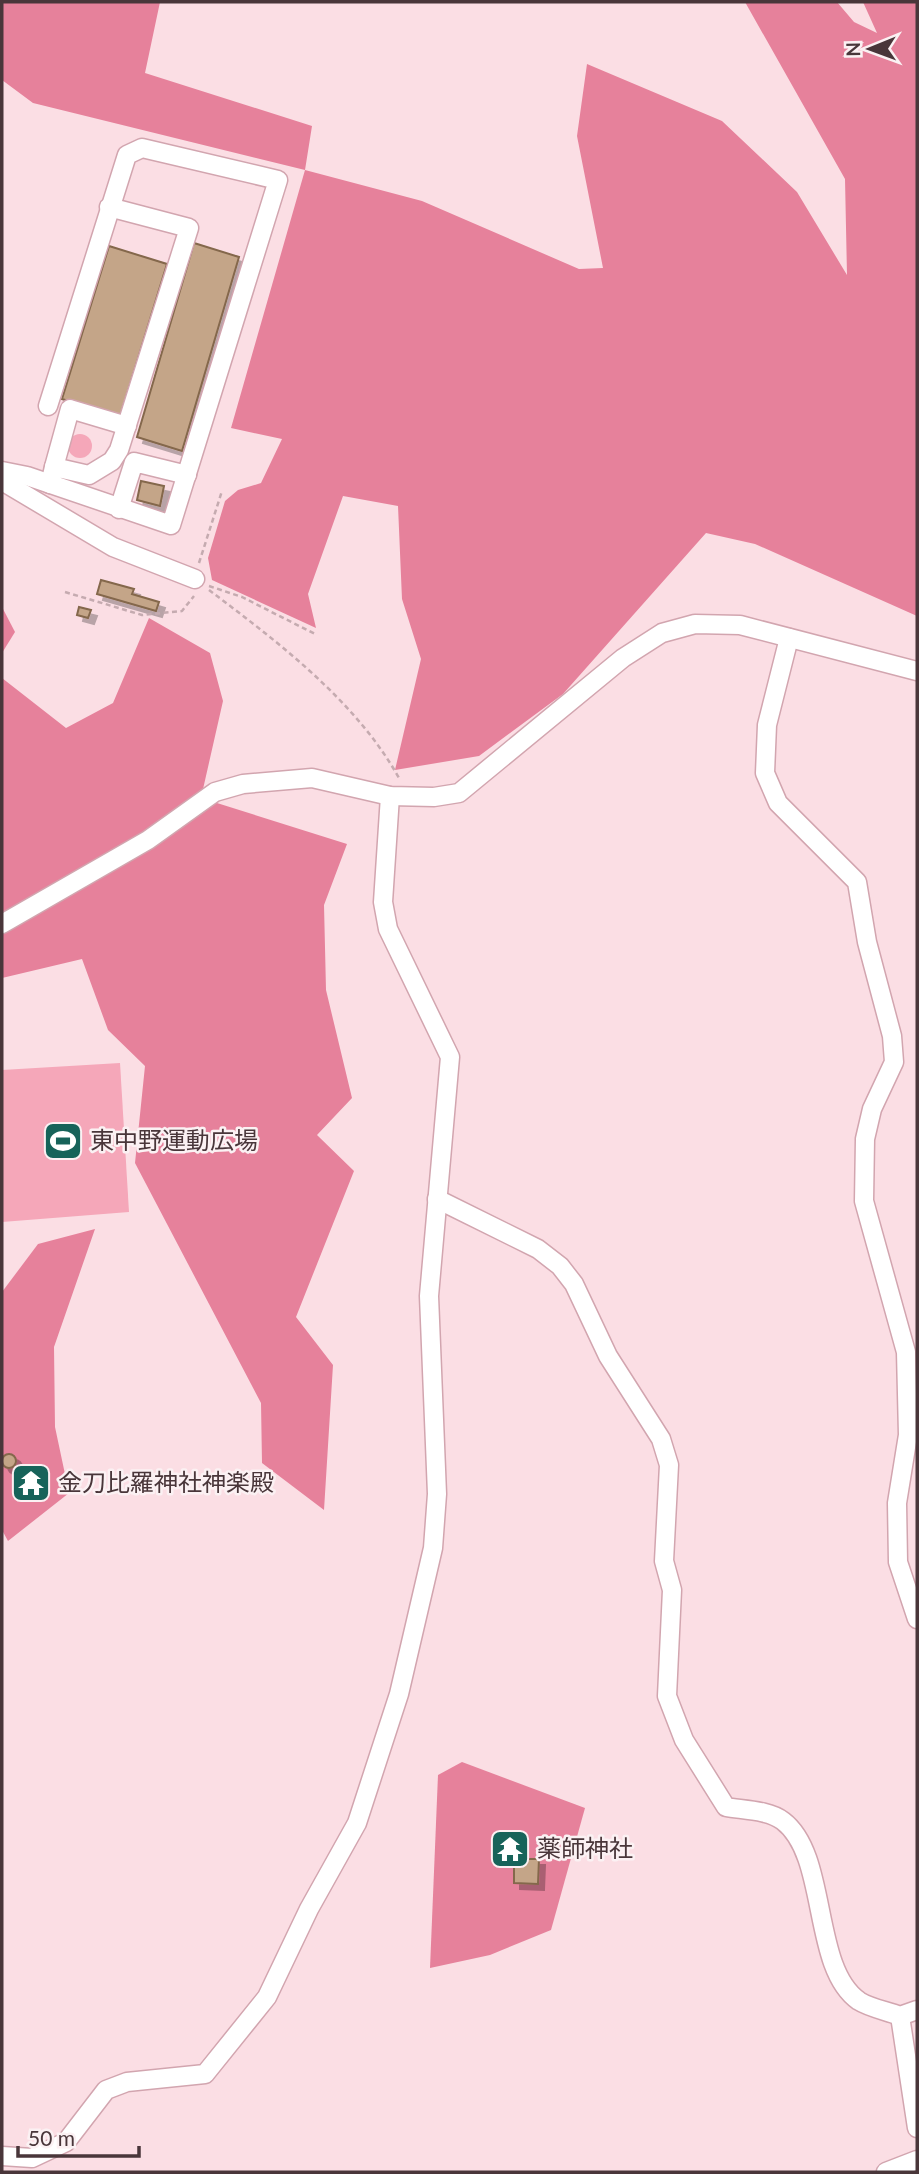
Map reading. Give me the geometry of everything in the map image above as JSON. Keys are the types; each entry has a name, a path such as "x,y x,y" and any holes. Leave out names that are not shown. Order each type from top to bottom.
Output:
{"street":[{"path":"52,475 119,509 171,525 278,180 136,149 124,160 48,404 127,426"},
{"path":"2,471 89,475 113,461 127,426 189,228 109,207"},
{"path":"52,475 70,409"},
{"path":"119,509 134,462 187,475"},
{"path":"2,481 113,547 197,581"},
{"path":"2,924 138,846 215,792 243,784 312,778 390,796 460,793 623,658 662,633 695,624 740,625 917,671"},
{"path":"789,638 767,725 765,773 778,803 785,812 857,882 867,942 892,1036 894,1062 872,1109 865,1139 864,1201 906,1352 908,1435 897,1503 898,1562 917,1619"},
{"path":"2,2157 32,2158 66,2142 106,2090 127,2082 205,2074 267,1997 309,1909 357,1823 399,1694 433,1548 438,1494 429,1296 450,1057 388,929 383,902 390,796"},
{"path":"438,1199 538,1249 560,1266 574,1284 608,1356 661,1439 669,1465 664,1561 672,1590 673,1624 668,1656 667,1696 684,1740 726,1807 773,1815 796,1833 806,1855 840,1977 859,2000 900,2016 917,2010"},
{"path":"900,2016 917,2128"},
{"path":"886,2172 917,2160"}],"path":[{"path":"65,592 142,615 171,614 189,604 222,491"},
{"path":"197,581 242,597 317,635"},
{"path":"197,581 290,651 383,750 409,796"}],"shaded area":[{"path":"2,2 160,2 145,73 312,126 305,170 33,103 2,80"},
{"path":"745,2 837,2 854,22 877,33 863,2 917,2 917,616 755,544 706,533 563,694 479,756 395,770 421,659 402,599 398,506 343,496 308,594 316,628 212,580 208,558 225,501 238,490 261,483 282,439 231,428 305,170 422,201 579,269 603,268 577,136 587,64 722,121 797,192 847,275 845,179"},
{"path":"80,434 89,437 92,446 89,455 80,458 71,455 68,446 71,437"},
{"path":"2,607 15,632 2,653"},
{"path":"149,618 210,653 223,701 201,798 347,844 324,905 326,990 352,1098 317,1135 354,1171 296,1317 333,1365 324,1510 262,1463 261,1403 135,1163 145,1066 108,1030 82,959 2,978 2,678 66,728 113,703"},
{"name":"東中野運動広場","path":"120,1063 129,1212 2,1222 2,1070"},
{"path":"95,1229 54,1347 55,1427 69,1493 8,1541 2,1530 2,1292 38,1244"},
{"path":"462,1762 585,1808 551,1930 490,1955 430,1968 438,1775"}],"building":[{"path":"194,243 239,257 182,451 137,437"},
{"path":"109,246 167,264 120,417 62,399"},
{"path":"141,481 164,486 160,506 137,500"},
{"path":"101,580 134,589 132,594 159,602 156,611 97,594"},
{"path":"79,607 91,610 88,618 77,615"},
{"path":"9,1454 14,1456 14,1466 9,1468 4,1466 2,1461 4,1456"},
{"name":"金刀比羅神社神楽殿","path":"37,1476 38,1490 26,1490 25,1477"},
{"name":"薬師神社","path":"507,1841 521,1841 521,1858 506,1859 506,1851 500,1851 500,1846 507,1846"},
{"path":"523,1859 539,1859 538,1884 514,1883 514,1866 523,1866"}],"place":[{"name":"東中野運動広場","path":"63,1141"},
{"name":"金刀比羅神社神楽殿","path":"31,1483"},
{"name":"薬師神社","path":"510,1849"}]}
